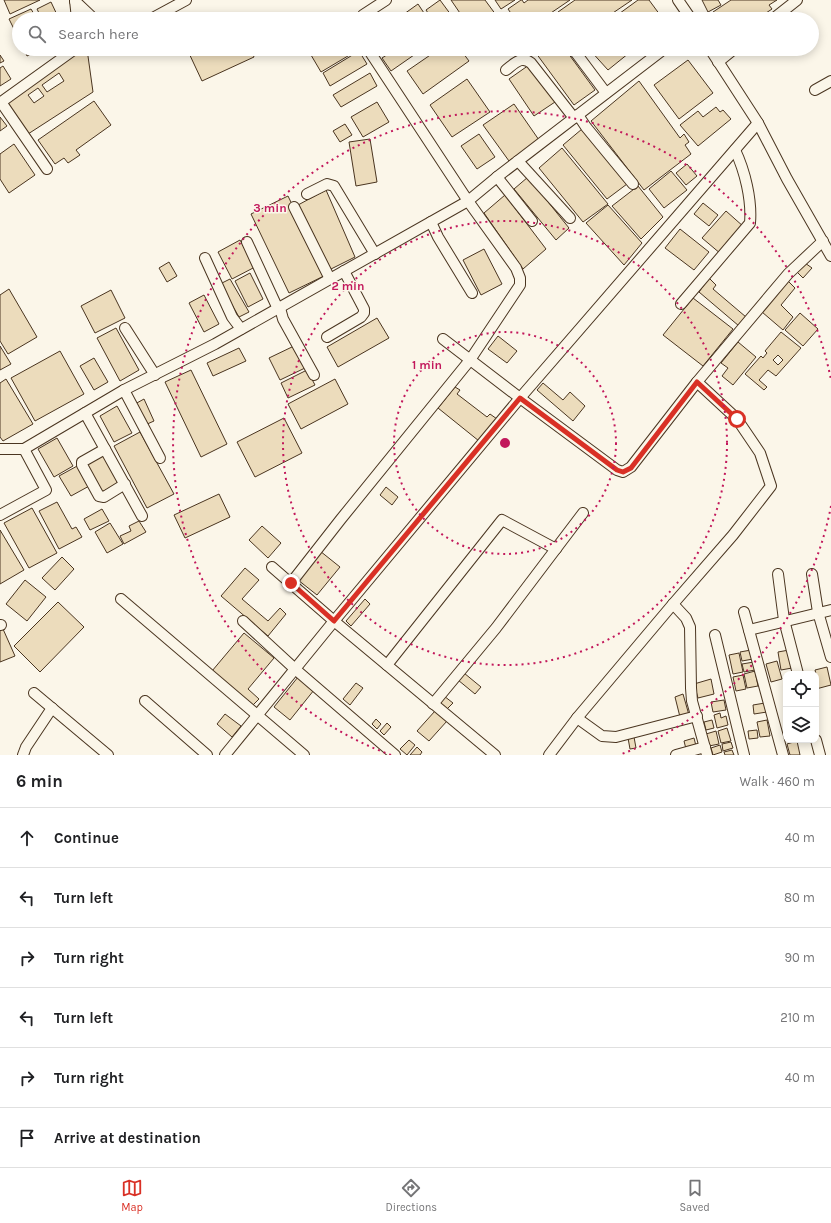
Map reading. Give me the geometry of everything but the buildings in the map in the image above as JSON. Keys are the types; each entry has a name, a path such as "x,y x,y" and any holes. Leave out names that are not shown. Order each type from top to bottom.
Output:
{"street":[{"path":"164,12 186,0"},
{"path":"368,12 386,0"},
{"path":"678,0 686,12"},
{"path":"782,12 798,0"},
{"path":"75,1 76,12"},
{"path":"75,1 87,12"},
{"path":"47,169 1,103 65,56"},
{"path":"291,583 470,360 520,285 520,278 516,268 468,201 373,56"},
{"path":"578,56 606,93"},
{"path":"0,449 24,449 124,390 241,329 468,201 518,160 655,56"},
{"path":"714,56 758,123 787,179 831,256"},
{"path":"718,62 725,56"},
{"path":"506,70 519,60 527,60 531,63 633,184"},
{"path":"815,90 831,81"},
{"path":"225,755 334,621 520,398 758,123"},
{"path":"681,304 750,223 751,215 747,185 742,165 735,150"},
{"path":"518,160 570,218"},
{"path":"497,177 532,221"},
{"path":"307,194 327,184 334,186 375,254"},
{"path":"294,207 330,279"},
{"path":"431,222 438,238 472,293"},
{"path":"443,339 617,470 623,472 631,468 697,382 788,274 823,241"},
{"path":"247,242 284,319 314,375"},
{"path":"205,258 232,317 241,329"},
{"path":"327,337 364,314 364,309 344,271"},
{"path":"125,328 155,375"},
{"path":"549,755 577,718 733,535 771,486 760,453 737,419 697,382"},
{"path":"124,390 160,458"},
{"path":"85,413 142,516"},
{"path":"0,515 46,490 24,449"},
{"path":"105,449 82,462 82,465 99,496 104,497 125,484"},
{"path":"433,704 496,628 583,513"},
{"path":"387,665 502,520 556,549"},
{"path":"272,567 493,755"},
{"path":"778,574 784,620 797,671"},
{"path":"812,574 818,612 831,657"},
{"path":"121,599 304,755"},
{"path":"673,604 686,618 690,627 690,688 692,701 706,751 676,755"},
{"path":"749,630 784,620 831,610"},
{"path":"744,612 783,755"},
{"path":"243,621 295,670 395,755"},
{"path":"715,635 744,755"},
{"path":"34,693 108,755"},
{"path":"145,701 207,755"},
{"path":"23,755 52,708"},
{"path":"577,718 602,736 616,737 697,716"},
{"path":"817,743 820,755"}],"route":[{"path":"291,583 334,621 520,398 617,470 623,472 631,468 697,382 737,419"}]}
